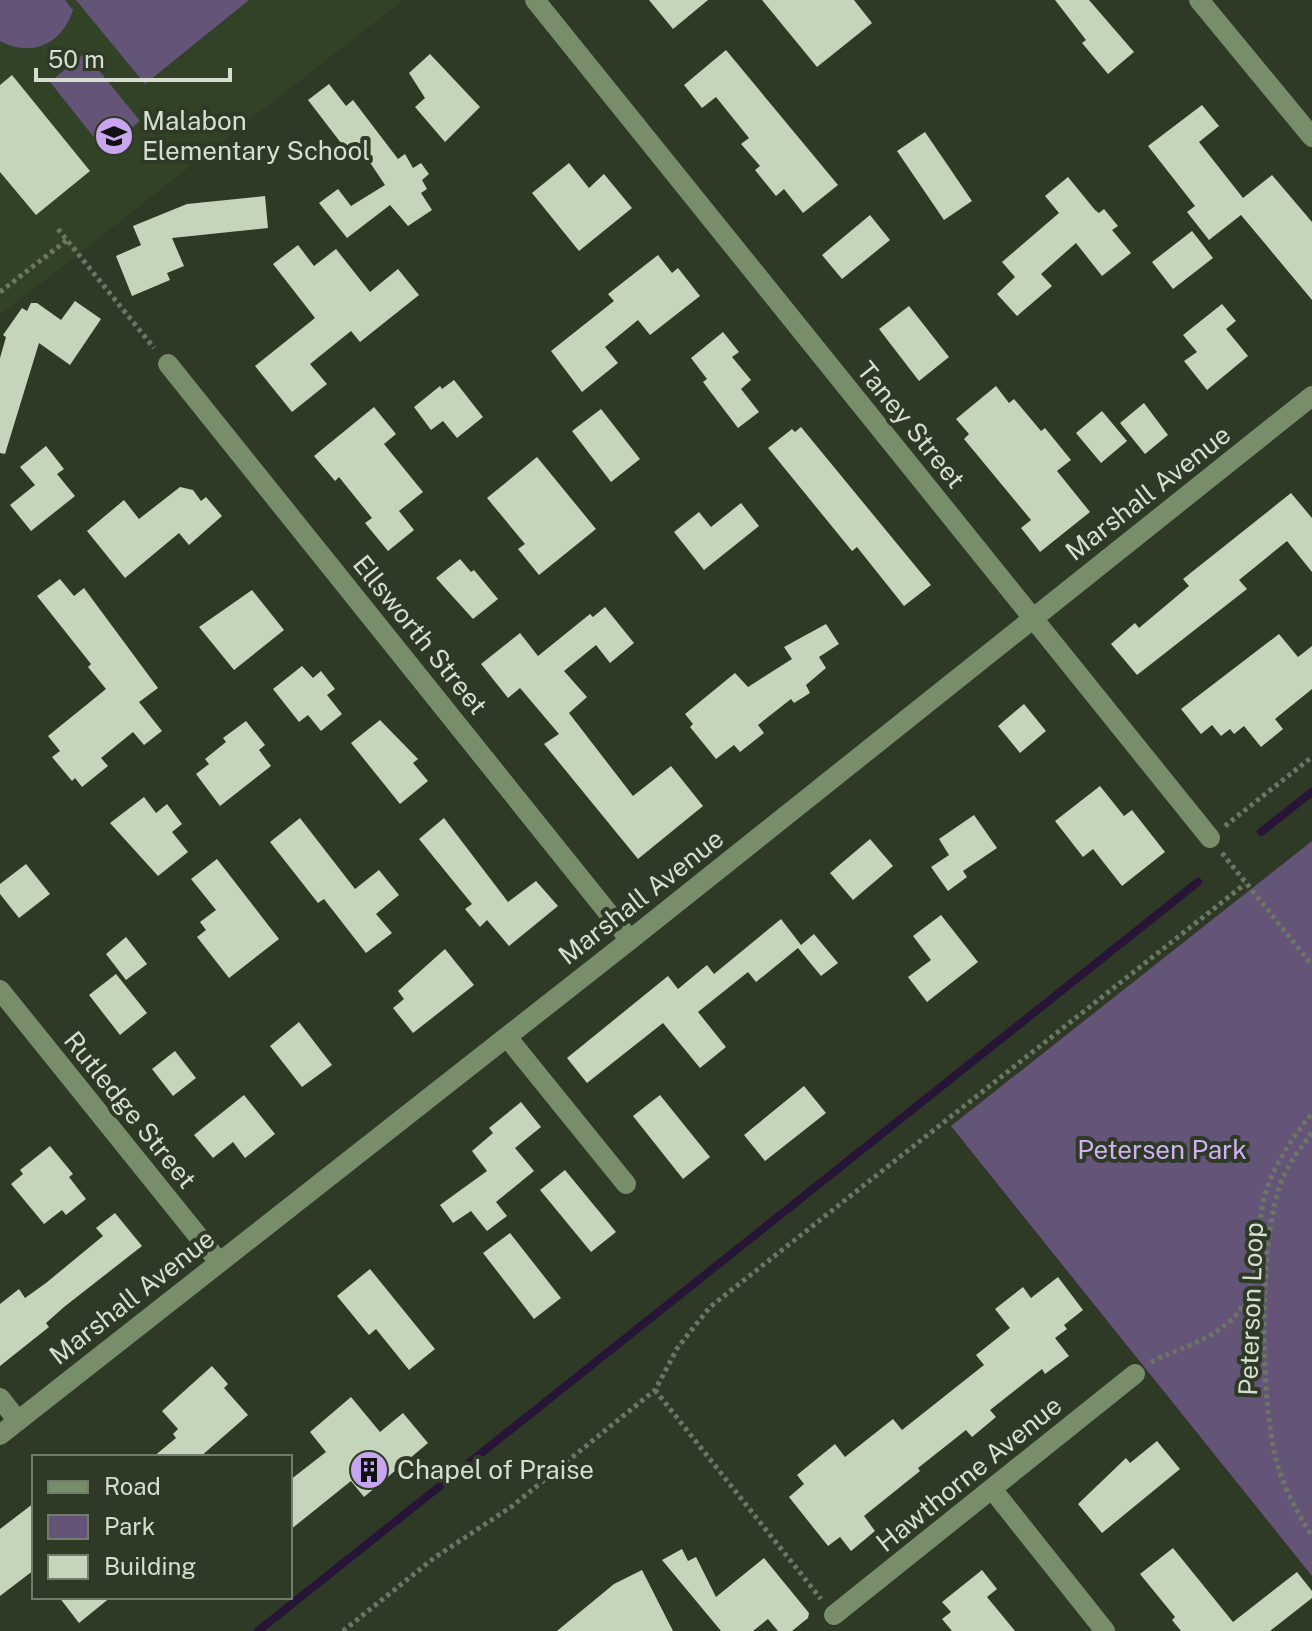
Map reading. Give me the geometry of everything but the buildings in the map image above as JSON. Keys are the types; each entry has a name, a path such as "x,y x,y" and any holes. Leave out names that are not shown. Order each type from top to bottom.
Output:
{"street":[{"name":"Taney Street","path":"535,0 1210,838"},
{"path":"1199,0 1312,137"},
{"name":"Ellsworth Street","path":"168,364 630,940"},
{"name":"Marshall Avenue","path":"0,1435 630,940 1312,396"},
{"name":"Rutledge Street","path":"0,990 219,1262"},
{"path":"507,1037 626,1184"},
{"name":"Hawthorne Avenue","path":"834,1615 1135,1374"},
{"path":"0,1398 18,1421"},
{"path":"992,1489 1105,1631"}],"path":[{"path":"58,229 168,364"},
{"path":"0,292 67,240"},
{"path":"1312,757 1210,838 1312,965"},
{"path":"343,1631 434,1558 511,1507 655,1390 678,1347 710,1307 1245,884"},
{"path":"1135,1374 1153,1361 1209,1337 1233,1319 1249,1297 1254,1282 1265,1194 1283,1154 1312,1113"},
{"name":"Peterson Loop","path":"1312,1133 1287,1171 1273,1215 1265,1365 1277,1462 1292,1502 1312,1536"},
{"path":"655,1390 834,1615"}],"shaded area":[{"name":"Malabon Elementary School","path":"0,0 403,0 0,315"}],"green space":[{"path":"0,0 65,0 73,10 54,39 34,48 23,48 0,41"},
{"path":"76,0 249,0 145,84"},
{"path":"85,53 140,121 104,150 50,82"},
{"name":"Petersen Park","path":"1312,841 1312,1576 951,1126"}],"waterway":[{"path":"1261,832 1312,792"},
{"path":"258,1631 1198,882"}],"place":[{"name":"Malabon Elementary School","path":"114,136"},
{"name":"Chapel of Praise","path":"369,1470"}]}
